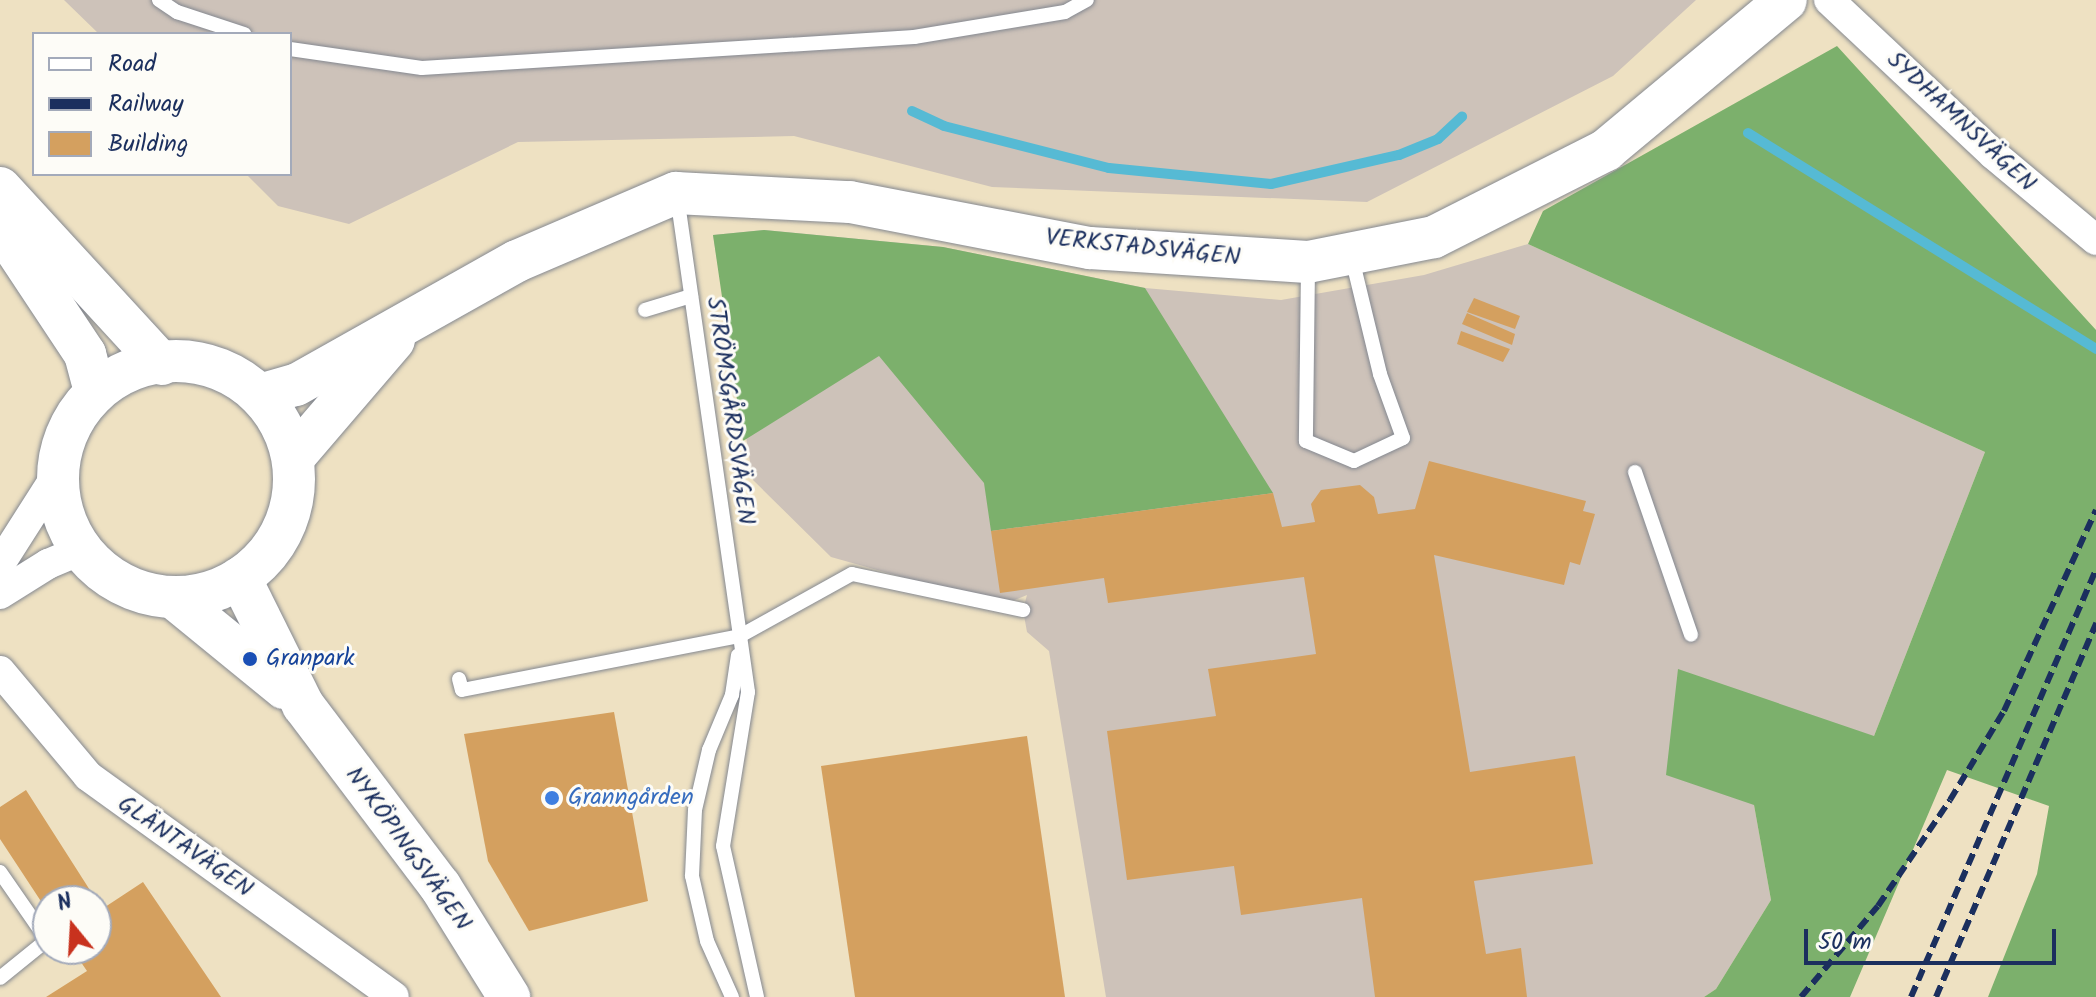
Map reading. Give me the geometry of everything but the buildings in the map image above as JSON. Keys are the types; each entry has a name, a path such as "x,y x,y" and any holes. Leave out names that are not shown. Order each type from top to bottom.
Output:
{"main road":[{"name":"VERKSTADSVÄGEN","path":"260,395 296,385 517,261 676,193 850,202 1090,248 1308,262 1434,237 1606,150 1786,0"},
{"path":"0,188 162,364"},
{"path":"0,226 85,354 95,391"},
{"name":"VERKSTADSVÄGEN","path":"293,458 408,324"},
{"path":"189,360 229,372 260,395 277,416 293,458 293,500 279,539 240,578 217,591 175,599 134,591 90,562 66,528 56,476 64,435 95,391 130,369 162,364 189,360"},
{"name":"NYKÖPINGSVÄGEN","path":"240,578 303,705 440,886 509,997"},
{"name":"NYKÖPINGSVÄGEN","path":"175,599 303,705"}],"street":[{"name":"SYDHAMNSVÄGEN","path":"1829,0 1993,154 2096,240"},
{"path":"0,564 56,476"},
{"path":"0,594 48,564 81,550"},
{"name":"GLÄNTAVÄGEN","path":"0,671 88,776 394,997"}],"lane":[{"path":"159,0 177,12 238,32"},
{"path":"292,49 422,68 914,37 1065,12 1087,0"},
{"name":"STRÖMSGÅRDSVÄGEN","path":"676,193 748,692 723,846 757,997"},
{"path":"1308,262 1306,441 1354,461 1403,438 1380,374 1351,254"},
{"path":"645,310 691,296"},
{"path":"1635,472 1691,635"},
{"path":"459,679 462,690 740,637 852,574 1023,610"},
{"path":"732,997 707,941 692,876 695,810 709,750 732,695 740,637"},
{"path":"0,872 47,940 0,978"}],"shaded area":[{"path":"64,0 1696,0 1613,76 1367,202 992,187 794,136 518,142 349,224 278,206 248,176 292,176 292,32 97,32"},
{"path":"764,230 943,247 1145,288 1281,300 1424,275 1528,244 1985,452 1874,736 1754,805 1771,900 1716,989 1704,997 1106,997 1049,651 1027,632 1023,610 1027,595 1002,605 831,557 753,480 713,235"}],"green space":[{"path":"1837,46 2096,330 2096,997 1988,997 2037,874 2049,806 1947,770 1850,997 1704,997 1716,989 1771,900 1754,805 1666,775 1678,669 1874,736 1985,452 1528,244 1543,211"},
{"path":"764,230 943,247 1145,288 1273,493 991,531 984,483 879,356 743,441 713,235"}],"waterway":[{"path":"912,111 944,126 1109,168 1271,184 1399,155 1438,139 1462,117"},
{"path":"1748,133 2096,349"}],"railway":[{"path":"1801,997 1878,906 1950,800 2004,711 2096,510"},
{"path":"1911,997 2096,569"},
{"path":"1936,997 2096,623"}],"place":[{"name":"Granpark","path":"250,659"},
{"name":"Granngården","path":"552,798"}]}
